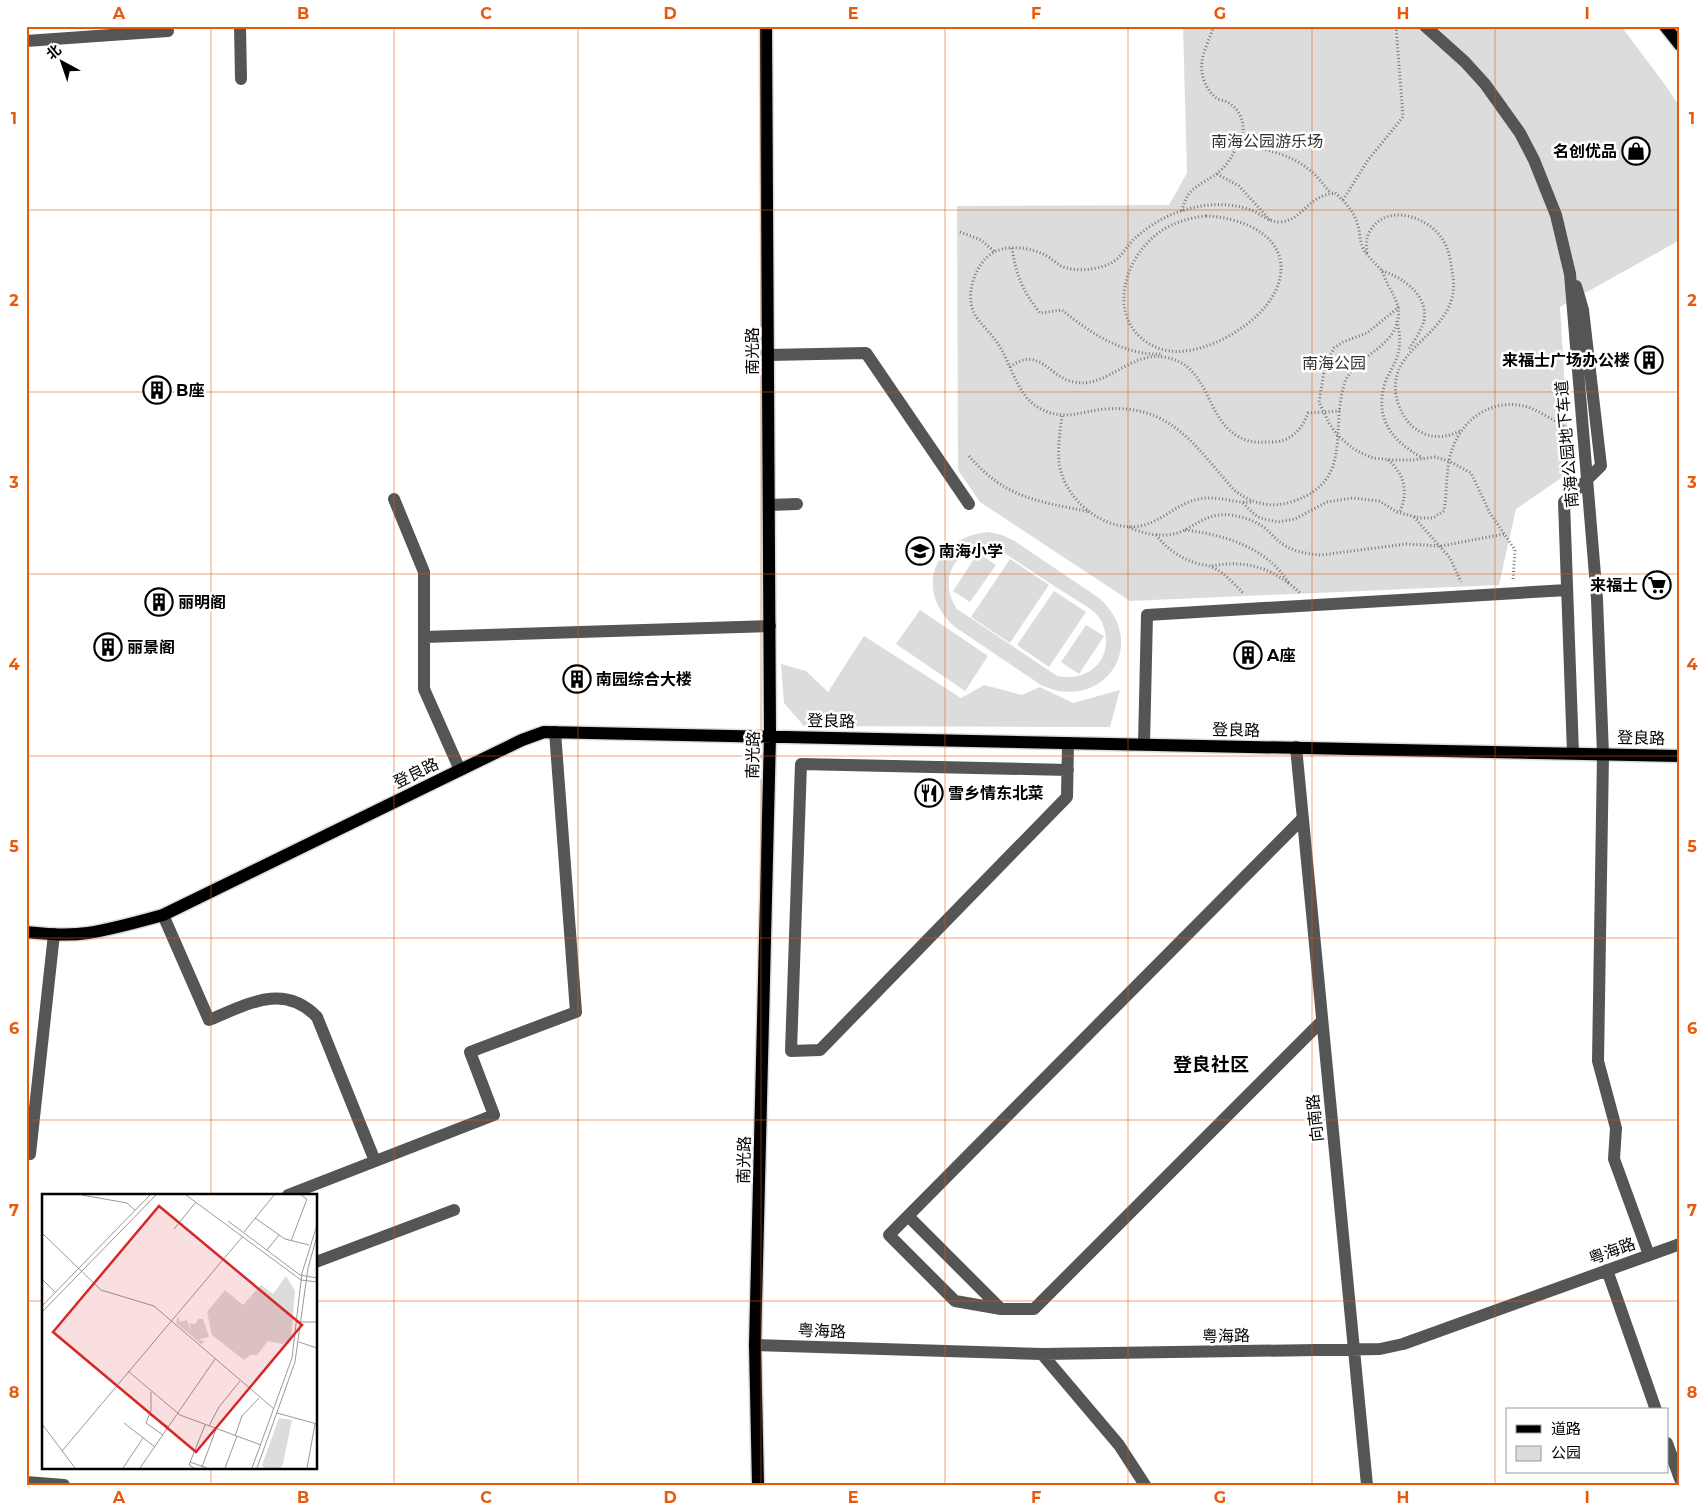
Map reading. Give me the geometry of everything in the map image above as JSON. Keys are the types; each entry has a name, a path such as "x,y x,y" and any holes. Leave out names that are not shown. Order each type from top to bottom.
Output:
{"main road":[{"name":"南光路","path":"758,1485 756,1345 770,736 766,26"},
{"path":"1666,26 1680,45"},
{"name":"登良路","path":"26,932 54,934 86,933 163,915 534,735 555,732 1680,756"}],"street":[{"path":"240,26 241,80"},
{"path":"1425,26 1460,57 1485,84 1520,134 1544,184"},
{"path":"1435,26 1464,53 1498,96 1526,143 1544,184 1583,310 1601,466 1564,502 1573,753"},
{"path":"26,41 168,31"},
{"name":"南海公园地下车道","path":"1565,248 1570,274 1596,599 1603,754 1598,1061 1616,1128 1614,1159 1649,1255"},
{"path":"769,356 866,353 969,504"},
{"path":"394,499 424,572 424,689 460,770"},
{"path":"770,504 798,504"},
{"path":"1144,744 1147,615 1567,590"},
{"path":"424,637 770,626"},
{"path":"291,1194 494,1115 470,1052 576,1012 555,732"},
{"path":"1068,742 1068,770 1067,797 820,1050 791,1050 801,764 1068,770"},
{"name":"向南路","path":"1296,747 1368,1485"},
{"path":"1302,818 890,1235 955,1301 1001,1309 1034,1309 1322,1021"},
{"path":"163,915 209,1020 262,999 276,997 294,1001 308,1008 317,1017 375,1161"},
{"path":"26,1154 30,1154 54,934"},
{"path":"318,1261 454,1210"},
{"path":"908,1216 1001,1309"},
{"name":"粤海路","path":"756,1345 1042,1354 1380,1349 1403,1344 1680,1244"},
{"path":"1607,1270 1655,1408"},
{"path":"1042,1354 1119,1445 1145,1485"},
{"path":"1668,1446 1680,1479"},
{"path":"26,1482 64,1485"}],"path":[{"path":"1182,211 1187,195 1192,189 1217,173 1227,164 1238,145 1243,131 1241,116 1231,104 1217,99 1211,93 1207,88 1202,71 1202,61 1214,26"},
{"path":"1343,200 1368,160 1403,117 1396,26"},
{"path":"1238,145 1268,150 1297,162 1311,171 1330,193"},
{"path":"1217,173 1239,186 1270,220"},
{"path":"1062,416 1058,450 1060,472 1075,498 1092,513 1118,526 1129,527 1149,524 1176,507 1200,499 1225,499 1242,503 1254,502 1271,505 1288,503 1316,491 1332,470 1337,454 1337,435 1345,380 1369,355 1387,340 1397,321 1399,307 1381,271 1369,258 1360,240 1356,219 1343,200 1334,193 1317,198 1310,202 1294,218 1279,222 1259,216 1253,211 1224,205 1208,205 1182,211 1152,224 1133,240 1118,260 1086,270 1060,265 1052,258 1037,251 1012,248 995,252 978,268 972,284 971,301 976,317 1001,348 1028,401 1038,408 1062,416 1105,409 1120,409 1141,412 1160,418 1183,432 1234,490 1254,502"},
{"path":"1369,258 1366,242 1369,233 1379,220 1392,215 1407,216 1431,227 1438,233 1447,248 1453,278 1451,302 1440,322 1407,354"},
{"path":"1010,366 1022,360 1036,360 1073,382 1093,382 1116,372 1134,361 1154,357 1162,353 1169,351 1190,351 1218,342 1243,326 1265,306 1278,285 1280,268 1276,250 1264,234 1232,218 1192,217 1168,227 1146,244 1130,269 1124,291 1124,307 1129,324 1149,344 1162,353 1183,364 1192,371 1205,390 1220,422 1237,436 1257,443 1284,440 1299,430 1308,413 1340,411"},
{"path":"960,232 981,240 995,252"},
{"path":"1012,248 1017,274 1022,286 1028,298 1040,312 1062,310 1088,330 1110,343 1133,350 1162,353"},
{"path":"1381,271 1400,278 1408,284 1416,293 1424,308 1422,326 1398,372 1396,392 1399,407 1406,421 1413,428 1429,436 1446,436 1461,430"},
{"path":"1399,307 1367,333 1343,342 1334,348 1322,376 1319,402 1337,435 1363,454 1373,458 1388,460 1435,457 1449,461 1471,473 1490,513 1516,550 1511,593"},
{"path":"1397,321 1400,330 1399,349 1397,359 1383,387 1384,417 1391,435 1406,449 1424,459"},
{"path":"1242,503 1260,518 1278,522 1295,519 1328,502 1353,498 1378,501 1399,513 1413,517 1433,518 1444,511 1449,461 1461,430 1468,422 1486,410 1496,406 1513,405 1529,408 1583,435"},
{"path":"969,456 991,479 1016,494 1042,503 1092,513"},
{"path":"1388,460 1394,465 1403,481 1405,496 1399,513"},
{"path":"1129,527 1137,531 1156,535 1175,533 1210,517 1232,515 1256,522 1284,545 1308,554 1334,554 1406,544 1441,546 1505,534"},
{"path":"1413,517 1441,546 1457,570 1464,596"},
{"path":"1184,530 1218,536 1245,546 1268,558 1289,583"},
{"path":"1156,535 1171,551 1200,565 1211,566 1235,563 1248,564 1269,570 1289,583 1313,605"},
{"path":"1211,566 1224,574 1258,608"}],"green space":[{"name":"南海公园","path":"1183,26 1621,26 1680,107 1680,240 1560,307 1570,472 1516,509 1499,585 1130,601 980,502 958,470 957,206 1169,205 1187,173"},
{"path":"989,532 1013,540 1099,598 1114,616 1121,635 1120,653 1113,670 1100,682 1084,690 1063,691 1041,685 955,627 942,613 935,598 933,582 936,568 943,554 955,543 970,536","holes":["988,547 997,549 1085,605 1098,616 1104,627 1106,646 1099,663 1090,671 1080,676 1057,676 957,609 951,598 949,587 949,577 952,568 966,553"]},
{"path":"978,553 996,565 970,602 953,591"},
{"path":"1010,559 1049,585 1010,643 971,617"},
{"path":"1054,591 1086,612 1049,667 1017,645"},
{"path":"920,610 988,656 965,691 896,644"},
{"path":"1086,625 1104,636 1079,674 1061,662"},
{"path":"864,636 961,698 984,685 1022,695 1040,687 1073,703 1120,690 1110,727 804,726 784,703 781,664 806,671 828,692"}],"place":[{"name":"名创优品","path":"1636,151"},
{"name":"来福士广场办公楼","path":"1649,360"},
{"name":"B座","path":"157,390"},
{"name":"南海小学","path":"920,551"},
{"name":"来福士","path":"1657,585"},
{"name":"丽明阁","path":"159,602"},
{"name":"丽景阁","path":"108,647"},
{"name":"A座","path":"1248,655"},
{"name":"南园综合大楼","path":"577,679"},
{"name":"雪乡情东北菜","path":"929,793"}],"district":[{"name":"登良社区","path":"1211,1064"}],"park label":[{"name":"南海公园游乐场","path":"1267,141"}]}
